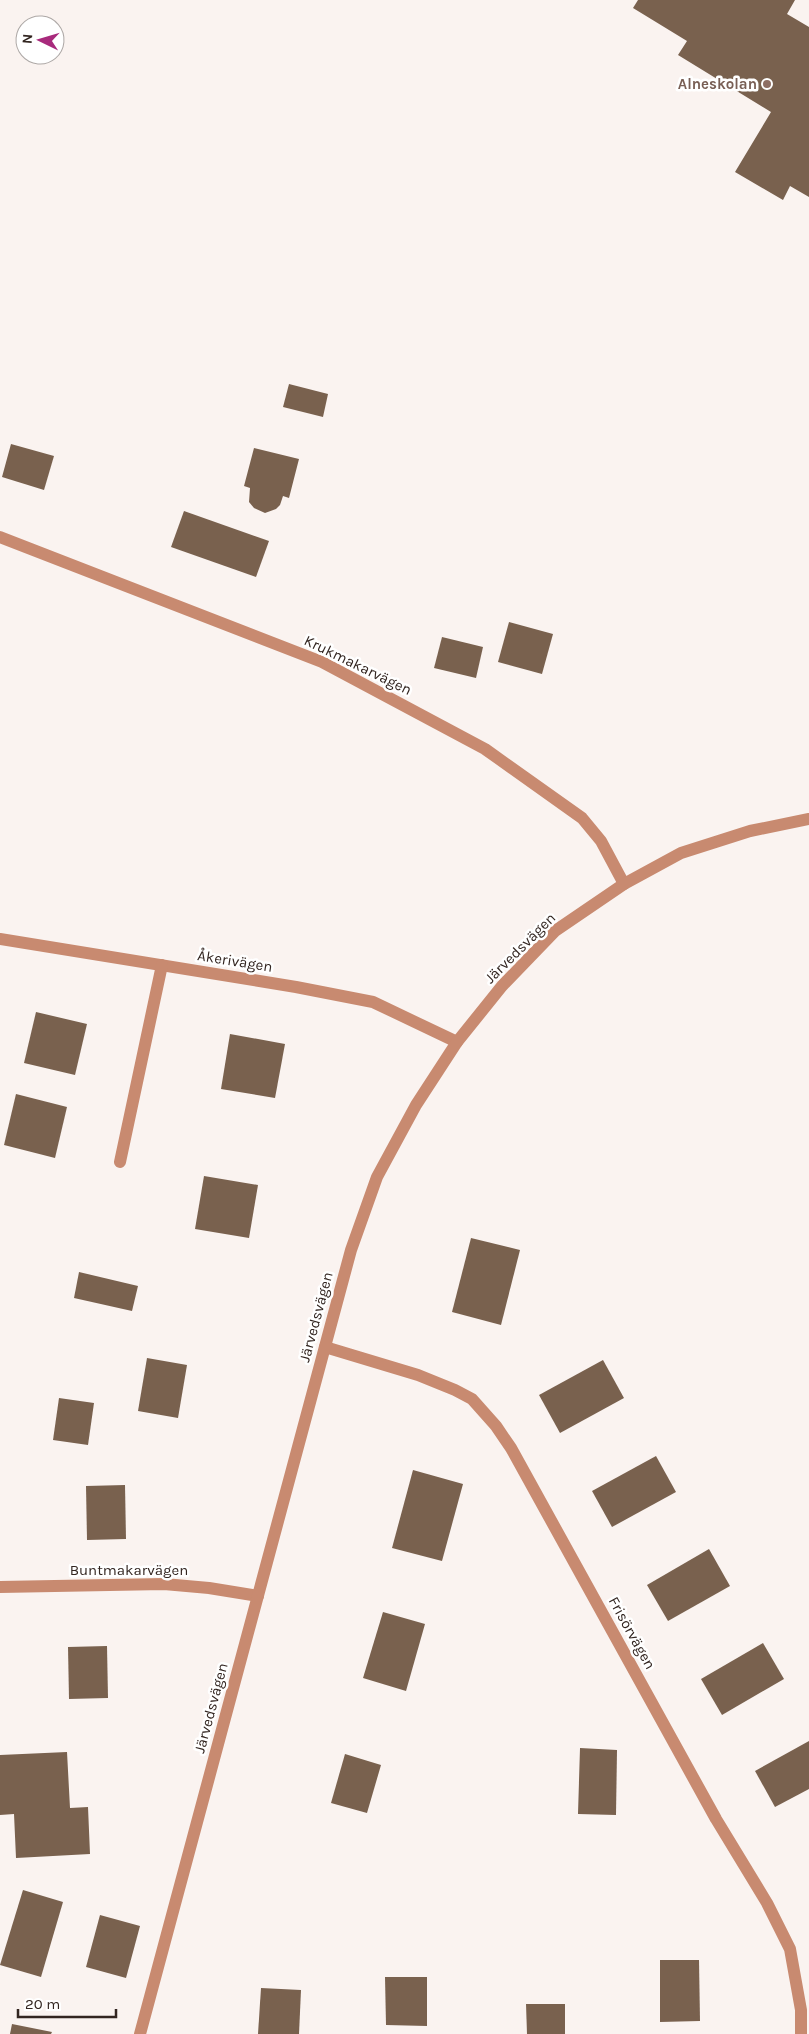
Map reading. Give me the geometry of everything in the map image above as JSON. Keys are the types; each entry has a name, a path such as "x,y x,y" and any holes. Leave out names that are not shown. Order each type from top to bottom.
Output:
{"street":[{"name":"Krukmakarvägen","path":"0,537 322,662 485,748 582,818 601,841 624,884"},
{"name":"Järvedsvägen","path":"140,2034 351,1250 377,1177 416,1105 457,1042 502,986 555,931 624,884 681,853 750,831 809,819"},
{"name":"Åkerivägen","path":"0,939 296,987 373,1002 457,1042"},
{"path":"120,1162 162,966"},
{"name":"Frisörvägen","path":"325,1347 418,1376 455,1390 472,1399 496,1426 511,1448 716,1819 767,1903 790,1949 801,2010 801,2034"},
{"name":"Buntmakarvägen","path":"0,1587 164,1584 210,1588 258,1596"}],"building":[{"name":"Alneskolan","path":"638,0 795,0 787,14 809,27 809,197 790,186 783,200 735,172 771,112 678,55 687,41 633,8"},
{"path":"289,384 328,394 323,417 283,407"},
{"path":"11,444 54,456 44,490 2,477"},
{"path":"254,448 299,459 289,498 283,496 280,505 276,509 265,513 254,508 249,502 250,488 244,486"},
{"path":"184,511 269,541 256,577 171,547"},
{"path":"509,622 553,634 542,674 498,662"},
{"path":"442,637 483,647 476,678 434,668"},
{"path":"36,1012 87,1024 75,1075 24,1063"},
{"path":"230,1034 285,1044 275,1098 221,1089"},
{"path":"16,1094 67,1107 55,1158 4,1145"},
{"path":"204,1176 258,1185 249,1238 195,1229"},
{"path":"471,1238 520,1250 501,1325 452,1312"},
{"path":"79,1272 138,1286 132,1311 74,1298"},
{"path":"147,1358 187,1365 178,1418 138,1411"},
{"path":"603,1360 624,1398 560,1433 539,1395"},
{"path":"59,1398 94,1403 88,1445 53,1440"},
{"path":"656,1456 676,1492 612,1527 592,1491"},
{"path":"413,1470 463,1484 442,1561 392,1548"},
{"path":"125,1485 126,1539 87,1540 86,1486"},
{"path":"709,1549 730,1586 668,1621 647,1585"},
{"path":"383,1612 425,1624 406,1691 363,1678"},
{"path":"763,1643 784,1679 722,1715 701,1679"},
{"path":"107,1646 108,1698 69,1699 68,1647"},
{"path":"809,1741 809,1789 775,1807 755,1771"},
{"path":"580,1748 617,1750 616,1815 578,1814"},
{"path":"67,1752 70,1808 88,1807 90,1854 16,1858 14,1814 0,1815 0,1755"},
{"path":"345,1754 381,1765 367,1813 331,1803"},
{"path":"23,1890 63,1902 41,1977 0,1965"},
{"path":"100,1915 140,1926 126,1978 86,1967"},
{"path":"660,1960 699,1960 700,2021 660,2022"},
{"path":"385,1977 427,1977 427,2026 386,2025"},
{"path":"261,1988 301,1990 299,2034 258,2034"},
{"path":"526,2004 565,2004 565,2034 527,2034"},
{"path":"12,2024 52,2032 51,2034 10,2034"}],"place":[{"name":"Alneskolan","path":"767,84"}]}
